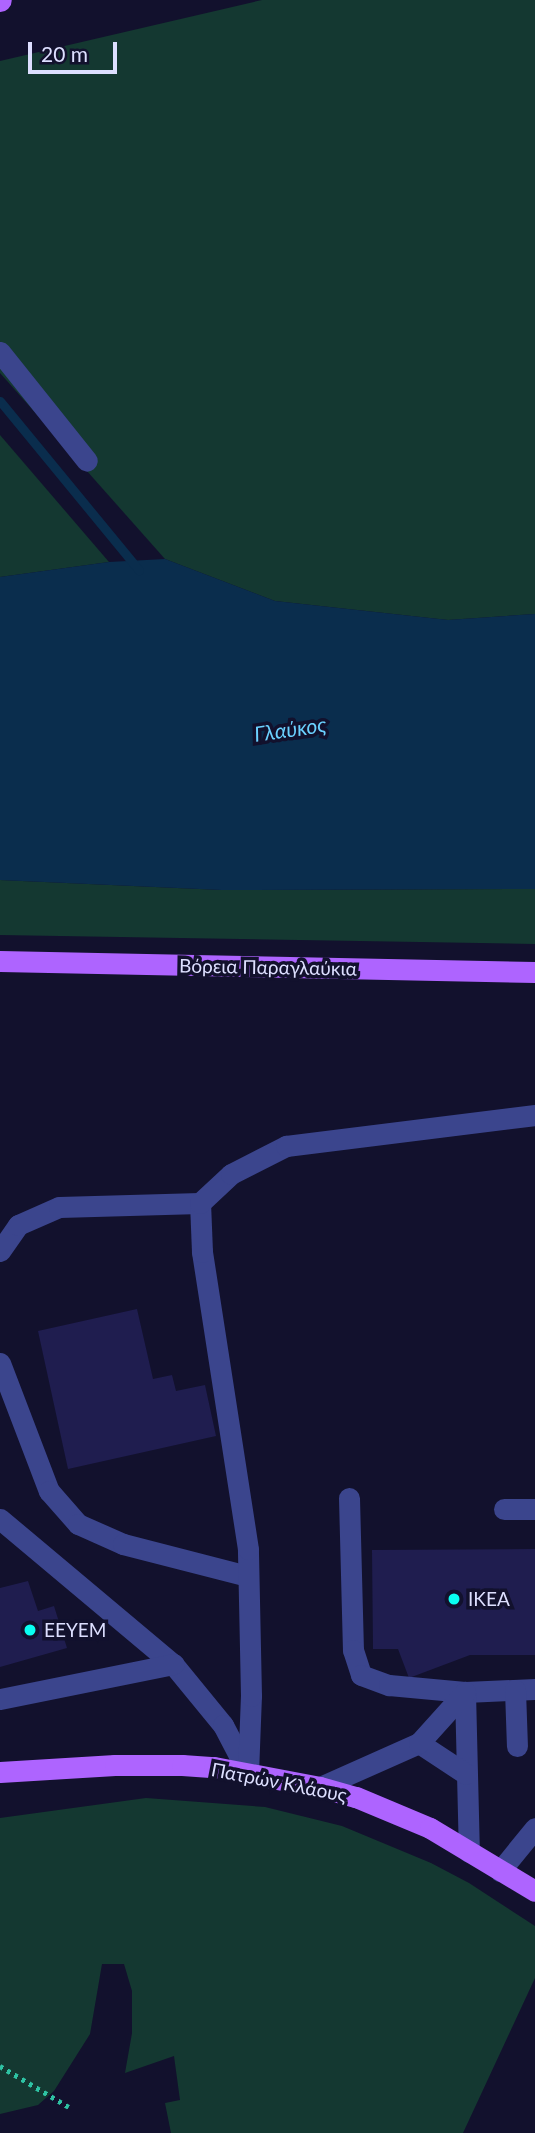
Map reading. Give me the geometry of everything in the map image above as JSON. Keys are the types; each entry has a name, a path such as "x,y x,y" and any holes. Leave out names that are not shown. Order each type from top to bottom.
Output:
{"main road":[{"name":"Βόρεια Παραγλαύκια","path":"0,961 535,972"},
{"name":"Πατρών Κλάους","path":"0,1772 147,1765 214,1767 320,1787 387,1809 429,1828 535,1891"}],"street":[{"path":"0,352 87,461"},
{"path":"0,1251 18,1225 59,1207 200,1203 231,1174 286,1146 535,1115"},
{"path":"200,1203 202,1252 248,1549 251,1696 248,1773"},
{"path":"0,1363 49,1491 78,1524 123,1544 248,1577"},
{"path":"349,1498 353,1650 361,1675 389,1685 465,1692 525,1689 517,1746"},
{"path":"504,1509 535,1509"},
{"path":"0,1519 173,1664 223,1725 248,1773"},
{"path":"0,1699 173,1664"},
{"path":"320,1787 419,1743 465,1692"},
{"path":"465,1692 469,1852"},
{"path":"419,1743 466,1774"},
{"path":"500,1871 535,1828"}],"path":[{"path":"0,2066 69,2108"}],"green space":[{"path":"262,0 535,0 535,614 448,620 275,601 165,559 0,373 0,61"},
{"path":"0,435 109,562 0,577"},
{"path":"0,880 222,890 535,889 535,944 0,935"},
{"path":"146,1798 265,1807 342,1826 431,1863 469,1883 535,1926 535,1978 463,2133 171,2133 165,2103 180,2100 174,2056 125,2073 132,2033 132,1991 124,1964 102,1964 90,2034 54,2091 38,2105 0,2114 0,1818"}],"water":[{"name":"Γλαύκος","path":"165,559 275,601 448,620 535,614 535,889 222,890 0,880 0,577 109,562"}],"building":[{"path":"137,1309 153,1379 172,1375 176,1391 205,1385 216,1436 68,1469 38,1331"},
{"name":"IKEA","path":"535,1549 535,1655 470,1655 409,1678 398,1649 373,1649 372,1550"},
{"name":"EEYEM","path":"28,1581 38,1611 54,1606 67,1648 0,1667 0,1588"}],"waterway":[{"path":"0,401 139,570"}],"place":[{"name":"IKEA","path":"454,1599"},
{"name":"EEYEM","path":"30,1630"}]}
